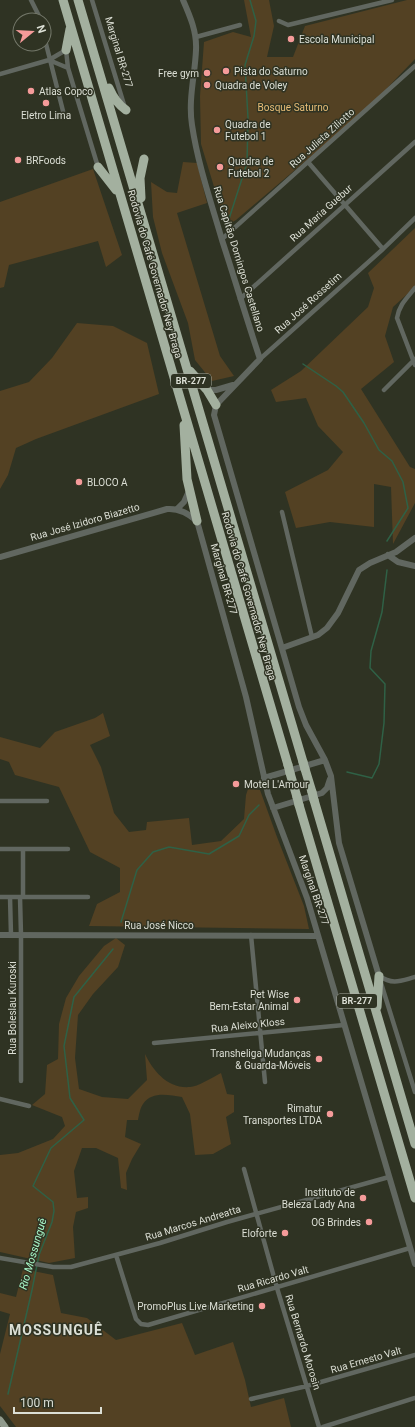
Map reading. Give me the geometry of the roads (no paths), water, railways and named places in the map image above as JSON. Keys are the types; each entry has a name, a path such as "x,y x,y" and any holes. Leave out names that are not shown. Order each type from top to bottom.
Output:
{"highway":[{"name":"Rodovia do Café Governador Ney Braga","path":"63,0 415,1198"},
{"name":"Rodovia do Café Governador Ney Braga","path":"78,0 415,1144"},
{"path":"66,50 71,28"},
{"path":"93,48 114,98 119,105 126,110"},
{"path":"144,159 140,188 144,224"},
{"path":"98,167 120,196"},
{"path":"186,365 207,390 216,405"},
{"path":"183,408 186,473 197,521"},
{"path":"377,1014 379,976"}],"main road":[{"path":"0,1420 5,1427"}],"street":[{"path":"31,0 37,12"},
{"name":"Marginal BR-277","path":"92,0 126,110"},
{"name":"Rua Capitão Domingos Castellano","path":"184,0 193,22 196,37 190,101 198,161 260,359"},
{"path":"279,21 288,25 392,0"},
{"path":"196,37 240,25"},
{"path":"0,74 49,60 66,50 68,68 98,167"},
{"path":"47,52 63,111"},
{"path":"49,60 68,68"},
{"name":"Rua Julieta Ziliotto","path":"222,239 415,66"},
{"name":"Rua Maria Guebur","path":"240,299 415,142"},
{"path":"308,162 383,249"},
{"name":"Rua José Rossetim","path":"216,405 260,359 383,249 415,218"},
{"path":"384,390 414,362 398,318 398,310 415,288"},
{"path":"207,390 221,389 234,385"},
{"path":"216,405 214,415 304,719 325,760 331,776 339,843 415,1092"},
{"path":"189,490 184,502 177,509 189,514 197,521"},
{"name":"Rua José Izidoro Biazetto","path":"0,557 152,513 167,509 177,509"},
{"path":"282,512 312,637"},
{"name":"Marginal BR-277","path":"197,521 246,697 264,778 273,808 303,886 415,1264"},
{"path":"282,648 318,635 327,628 338,613 359,570 370,563 396,552 415,538"},
{"path":"388,555 398,562 415,566"},
{"path":"264,778 325,760"},
{"path":"273,808 322,793 327,788 331,776"},
{"path":"0,801 47,801"},
{"path":"0,849 68,849"},
{"name":"Rua Boleslau Kuroski","path":"21,1081 21,897 23,849"},
{"path":"0,897 88,897"},
{"path":"10,897 11,935"},
{"name":"Rua José Nicco","path":"0,935 318,936"},
{"path":"250,935 265,1082"},
{"path":"379,976 386,981 395,982 415,976"},
{"name":"Rua Aleixo Kloss","path":"154,1043 344,1024"},
{"path":"0,1099 29,1106"},
{"name":"Rua Bernardo Morosin","path":"244,1169 277,1288 319,1427"},
{"name":"Rua Marcos Andreatta","path":"0,1258 59,1268 71,1267 172,1240 221,1224 389,1177"},
{"name":"Rua Ricardo Valt","path":"116,1255 138,1322 141,1324 151,1324 410,1248"},
{"name":"Rua Ernesto Valt","path":"251,1399 307,1386 415,1355"},
{"path":"323,1427 415,1398"}],"waterway":[{"name":"Rio Mossunguê","path":"228,222 247,163 248,118 245,65 254,36 256,21 250,0"},
{"name":"Rio Mossunguê","path":"303,364 343,392 364,423 379,450 392,461 403,482 408,508 387,541"},
{"name":"Rio Mossunguê","path":"347,772 372,778 379,764 384,723 385,684 370,668 371,651 382,612 387,570"},
{"name":"Rio Mossunguê","path":"121,922 137,870 153,852 169,847 209,854 239,836 249,815 259,805"},
{"name":"Rio Mossunguê","path":"8,1394 39,1255 52,1222 54,1211 53,1202 33,1186 51,1148 84,1120 70,1098 64,1046 74,997 113,949"}],"place":[{"name":"Escola Municipal","path":"291,39"},
{"name":"Pista do Saturno","path":"226,71"},
{"name":"Free gym","path":"207,73"},
{"name":"Quadra de Voley","path":"207,85"},
{"name":"Atlas Copco","path":"31,91"},
{"name":"Eletro Lima","path":"46,103"},
{"name":"Quadra de Futebol 1","path":"217,130"},
{"name":"BRFoods","path":"18,160"},
{"name":"Quadra de Futebol 2","path":"220,167"},
{"name":"BLOCO A","path":"79,482"},
{"name":"Motel L'Amour","path":"236,784"},
{"name":"Pet Wise Bem-Estar Animal","path":"297,1000"},
{"name":"Transheliga Mudanças & Guarda-Móveis","path":"319,1059"},
{"name":"Rimatur Transportes LTDA","path":"330,1114"},
{"name":"Instituto de Beleza Lady Ana","path":"363,1198"},
{"name":"OG Brindes","path":"369,1222"},
{"name":"Eloforte","path":"285,1233"},
{"name":"PromoPlus Live Marketing","path":"262,1306"}],"district":[{"name":"MOSSUNGUÊ","path":"56,1330"}],"park label":[{"name":"Bosque Saturno","path":"293,107"}]}
